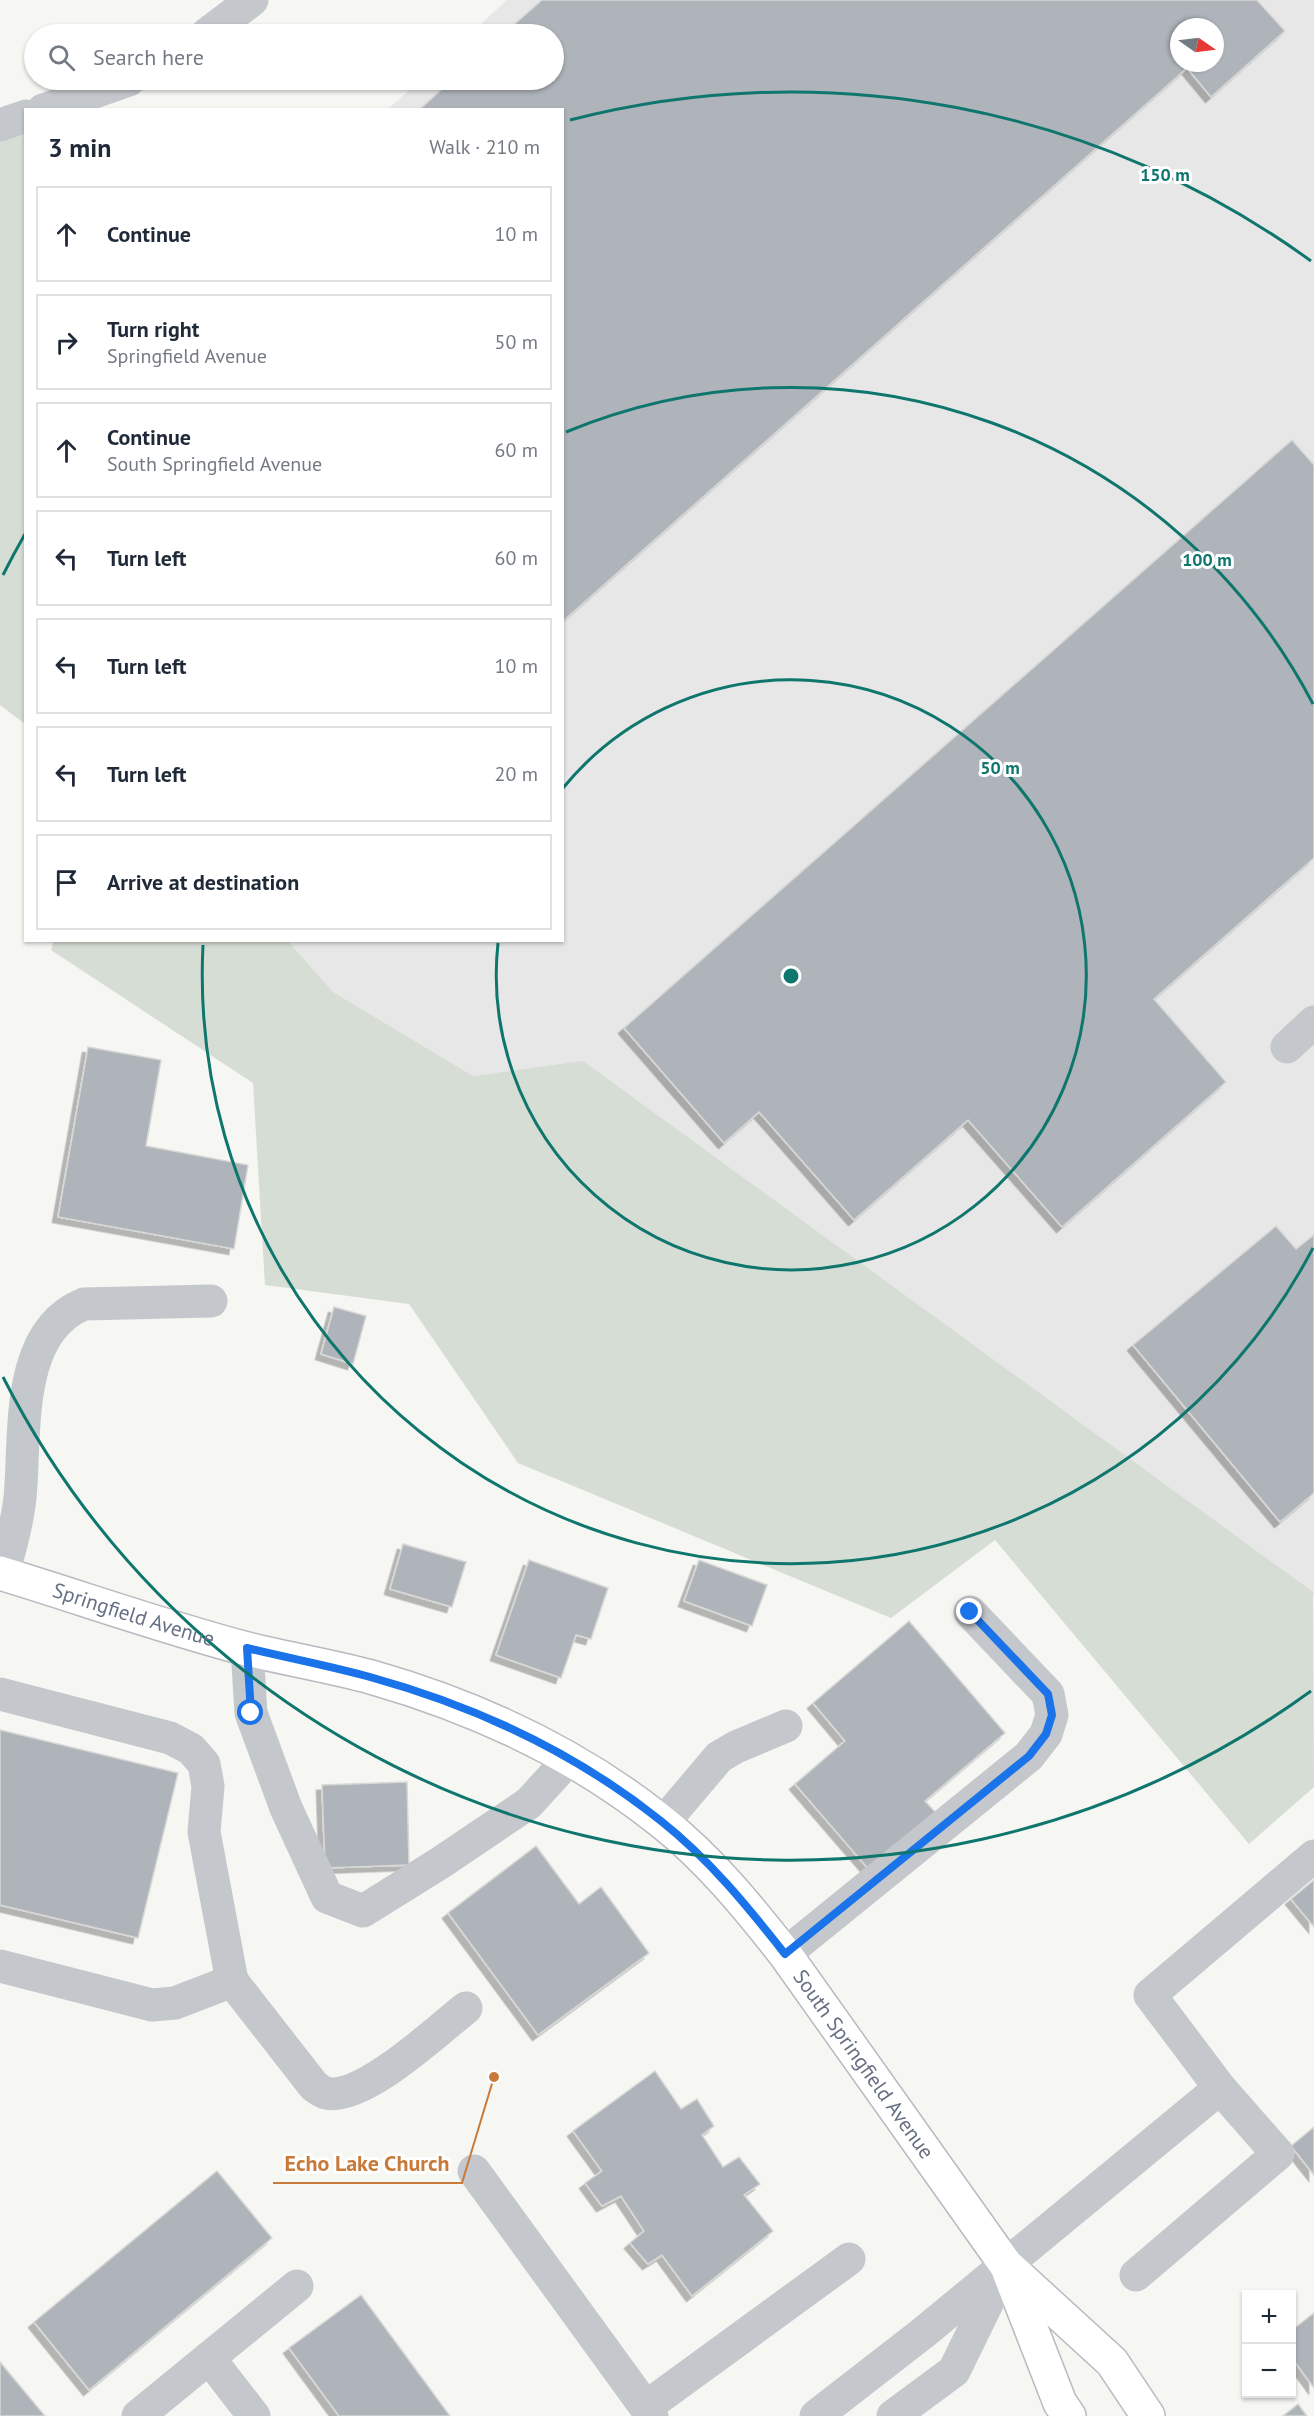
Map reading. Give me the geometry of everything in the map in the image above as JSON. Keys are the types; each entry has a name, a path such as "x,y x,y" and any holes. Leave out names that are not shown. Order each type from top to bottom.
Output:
{"main road":[{"name":"Springfield Avenue","path":"1,1574 247,1648 370,1677 422,1693 507,1726"},
{"name":"South Springfield Avenue","path":"507,1726 569,1759 663,1822 720,1876 785,1954 1006,2265 1112,2362 1148,2416"},
{"name":"South Springfield Avenue","path":"1006,2265 1060,2403 1069,2416"}],"street":[{"path":"218,24 242,3"},
{"path":"49,108 100,90"},
{"path":"0,125 24,117"},
{"path":"1287,1047 1314,1022"},
{"path":"1,1574 16,1526 20,1500 28,1384 32,1365 58,1320 70,1310 84,1304 211,1301"},
{"path":"785,1954 1029,1756 1046,1734 1052,1715 1048,1694 970,1612"},
{"path":"247,1648 251,1713 286,1808 327,1897 363,1911 441,1863 529,1803 569,1759"},
{"path":"0,1694 170,1738 191,1749 204,1764 208,1786 204,1832 232,1981 314,2086 326,2093 348,2091 369,2084 466,2008"},
{"path":"663,1822 719,1757 736,1747 786,1726"},
{"path":"1136,2275 1278,2154 1220,2088 1150,1995 1314,1856"},
{"path":"0,1966 152,2005 175,2003 232,1981"},
{"path":"816,2416 1006,2265 1220,2088"},
{"path":"474,2171 649,2412 849,2259"},
{"path":"892,2416 954,2370 1006,2265"},
{"path":"138,2416 297,2286"},
{"path":"208,2358 254,2416"}],"shaded area":[{"path":"507,0 1314,0 1314,1595 583,1062 473,1076 333,992 289,942 564,942 564,108 389,108 410,90 564,90 564,24 481,24"},
{"path":"24,123 24,723 0,705 0,130"},
{"path":"53,942 289,942 333,992 473,1076 583,1061 1313,1592 1314,1787 1249,1844 995,1540 891,1618 518,1463 409,1304 265,1285 253,1083 51,950"}],"building":[{"path":"542,0 1257,0 1285,31 1211,97 1190,72 1224,72 1224,18 1170,18 1170,72 1182,72 564,620 564,108 421,108 441,90 564,90 564,24 514,24"},
{"path":"1292,440 1314,465 1314,858 1154,999 1226,1082 1062,1227 968,1120 854,1220 759,1112 724,1143 624,1028"},
{"path":"88,1047 161,1060 146,1146 248,1165 234,1249 58,1217"},
{"path":"1276,1226 1296,1249 1314,1235 1314,1493 1280,1522 1133,1345"},
{"path":"334,1307 366,1316 353,1364 321,1354"},
{"path":"403,1544 466,1562 452,1607 390,1589"},
{"path":"529,1560 608,1588 591,1639 576,1635 561,1678 496,1655"},
{"path":"699,1560 767,1585 752,1626 684,1601"},
{"path":"909,1621 1005,1733 925,1801 937,1814 871,1872 795,1784 845,1741 813,1703"},
{"path":"0,1730 178,1773 138,1938 0,1905"},
{"path":"407,1782 409,1865 325,1868 322,1785"},
{"path":"536,1846 579,1904 601,1887 649,1953 538,2035 448,1913"},
{"path":"1314,1880 1314,1927 1291,1899"},
{"path":"655,2071 681,2109 697,2099 714,2126 702,2135 723,2167 739,2157 760,2184 744,2195 773,2231 692,2296 662,2255 648,2264 630,2243 644,2231 621,2196 602,2206 585,2183 602,2171 573,2131"},
{"path":"1314,2127 1314,2175 1291,2146"},
{"path":"217,2171 272,2238 89,2390 34,2322"},
{"path":"361,2295 450,2416 339,2416 289,2348"},
{"path":"1314,2313 1314,2388 1296,2363 1296,2327"},
{"path":"0,2362 45,2416 0,2416"},
{"path":"1298,2404 1307,2416 1283,2416"}],"place":[{"name":"Echo Lake Church","path":"494,2077"}],"route":[{"path":"251,1713 247,1648 370,1677 467,1709 507,1726 604,1780 663,1822 720,1876 785,1954 1029,1756 1046,1734 1052,1715 1048,1694 970,1612"}]}
